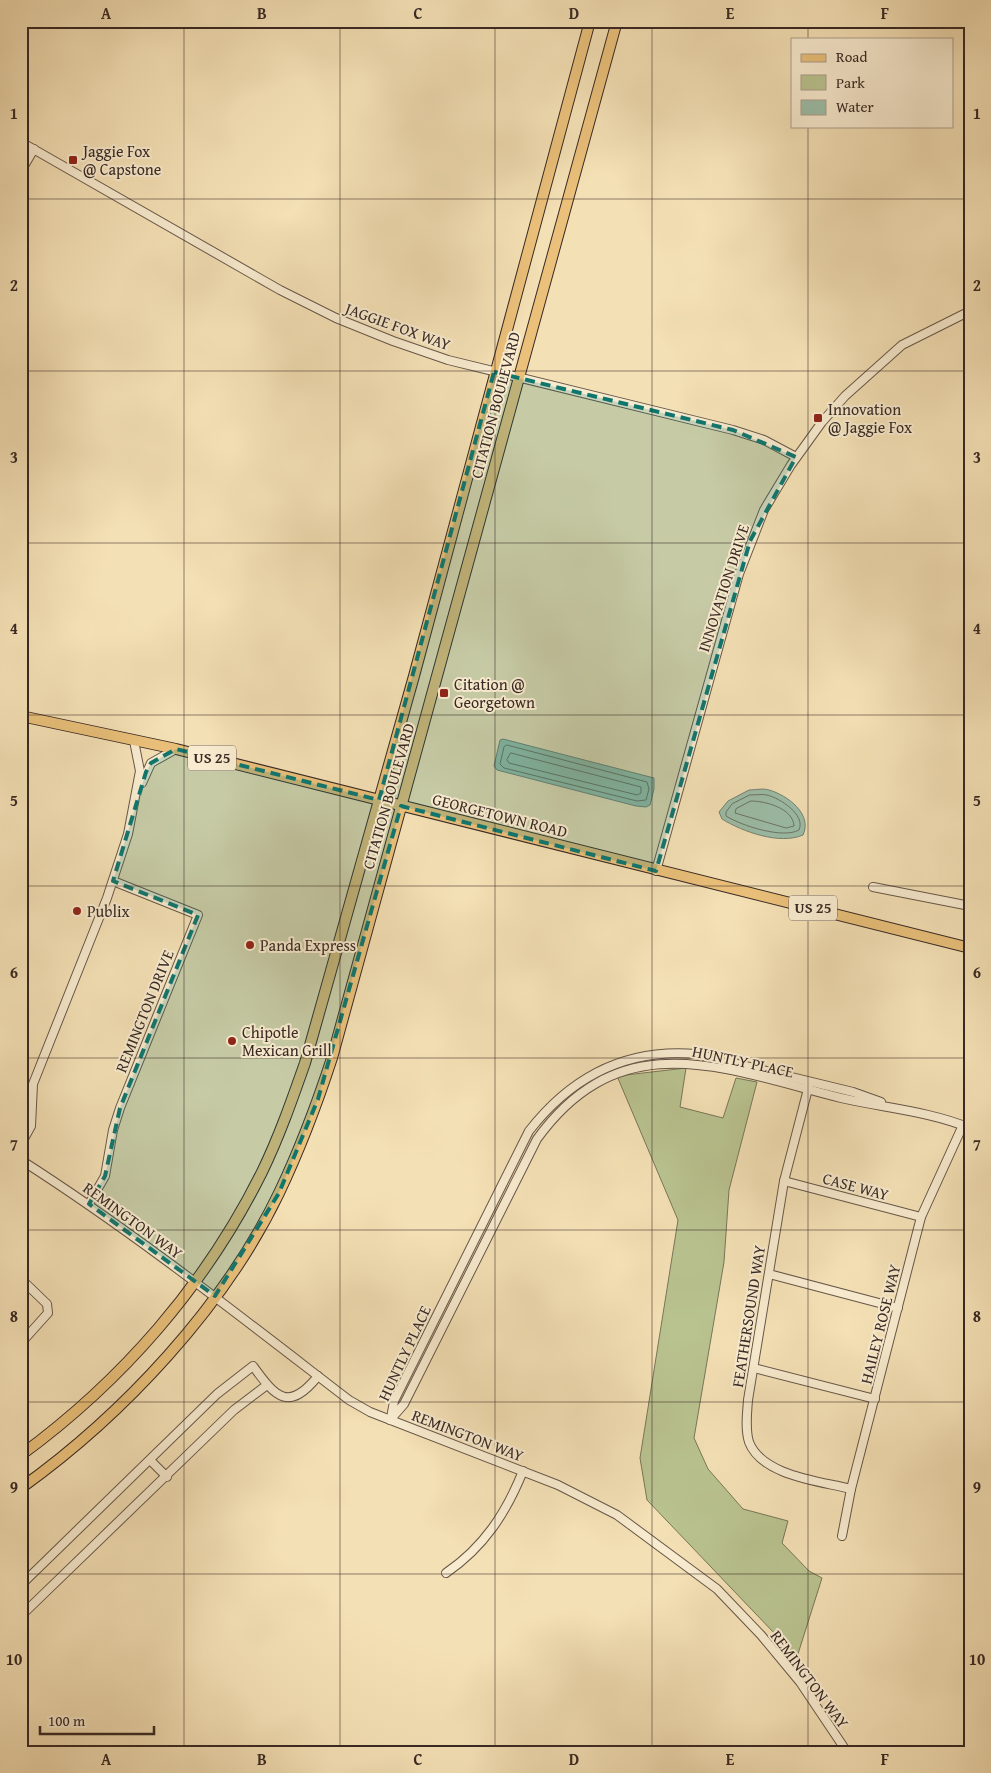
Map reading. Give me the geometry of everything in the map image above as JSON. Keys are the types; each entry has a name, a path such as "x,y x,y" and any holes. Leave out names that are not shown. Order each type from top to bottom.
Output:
{"main road":[{"name":"CITATION BOULEVARD","path":"21,1456 102,1388 148,1340 195,1283 262,1172 291,1104 305,1064 379,800 590,21"},
{"name":"CITATION BOULEVARD","path":"21,1488 70,1450 119,1406 152,1372 215,1296 250,1244 279,1193 318,1099 332,1058 617,21"},
{"name":"GEORGETOWN ROAD","path":"21,716 176,749 656,871 970,948"}],"street":[{"name":"JAGGIE FOX WAY","path":"21,142 305,304 393,341 494,372 733,430 764,440 796,457"},
{"path":"21,170 34,149"},
{"name":"INNOVATION DRIVE","path":"656,871 739,574 761,515 796,457 845,396 902,345 970,311"},
{"path":"21,1144 31,1126 33,1084 113,881 128,834 140,771 139,757 134,741"},
{"path":"136,798 151,763 176,749"},
{"name":"REMINGTON DRIVE","path":"89,1204 105,1176 113,1130 120,1108 198,915 113,881"},
{"path":"873,887 970,906"},
{"name":"HUNTLY PLACE","path":"390,1420 394,1401 529,1131 547,1108 566,1091 606,1067 650,1055 678,1052 716,1058 809,1085 853,1092 966,1127"},
{"name":"FEATHERSOUND WAY","path":"809,1085 784,1181 748,1400 746,1426 750,1443 760,1459 776,1470 851,1489"},
{"name":"HAILEY ROSE WAY","path":"842,1536 851,1489 922,1217 966,1127"},
{"name":"REMINGTON WAY","path":"21,1160 89,1204 215,1296 349,1400 390,1420 558,1485 617,1515 717,1590 761,1635 800,1682 846,1752"},
{"name":"CASE WAY","path":"784,1181 922,1217"},
{"path":"769,1274 898,1308"},
{"path":"21,1279 49,1308 48,1314 21,1343"},
{"path":"21,1585 217,1394 253,1366 267,1385 282,1396 292,1398 304,1393 318,1376"},
{"path":"754,1368 875,1399"},
{"path":"21,1611 26,1612 234,1410 267,1385"},
{"path":"150,1460 167,1477"},
{"path":"446,1572 464,1560 498,1522 512,1498 523,1471"}],"highlighted area":[{"path":"494,372 733,430 796,457 750,541 656,871 401,806 318,1099 279,1193 215,1296 89,1204 105,1176 120,1108 198,915 113,881 146,772 151,763 176,749 379,800"}],"green space":[{"path":"686,1068 680,1107 723,1118 736,1078 757,1082 729,1190 724,1262 694,1438 708,1469 743,1509 788,1521 782,1543 809,1571 822,1578 797,1657 647,1500 640,1458 678,1220 617,1076"}],"water":[{"path":"503,739 654,778 654,789 650,805 646,807 636,806 497,770 494,766 500,740"},
{"path":"749,790 769,790 783,796 796,806 804,820 803,835 784,839 762,836 722,819 719,812 728,801"}],"place":[{"name":"Jaggie Fox @ Capstone","path":"73,160"},
{"name":"Innovation @ Jaggie Fox","path":"818,418"},
{"name":"Citation @ Georgetown","path":"444,693"},
{"name":"Publix","path":"77,911"},
{"name":"Panda Express","path":"250,945"},
{"name":"Chipotle Mexican Grill","path":"232,1041"}]}
